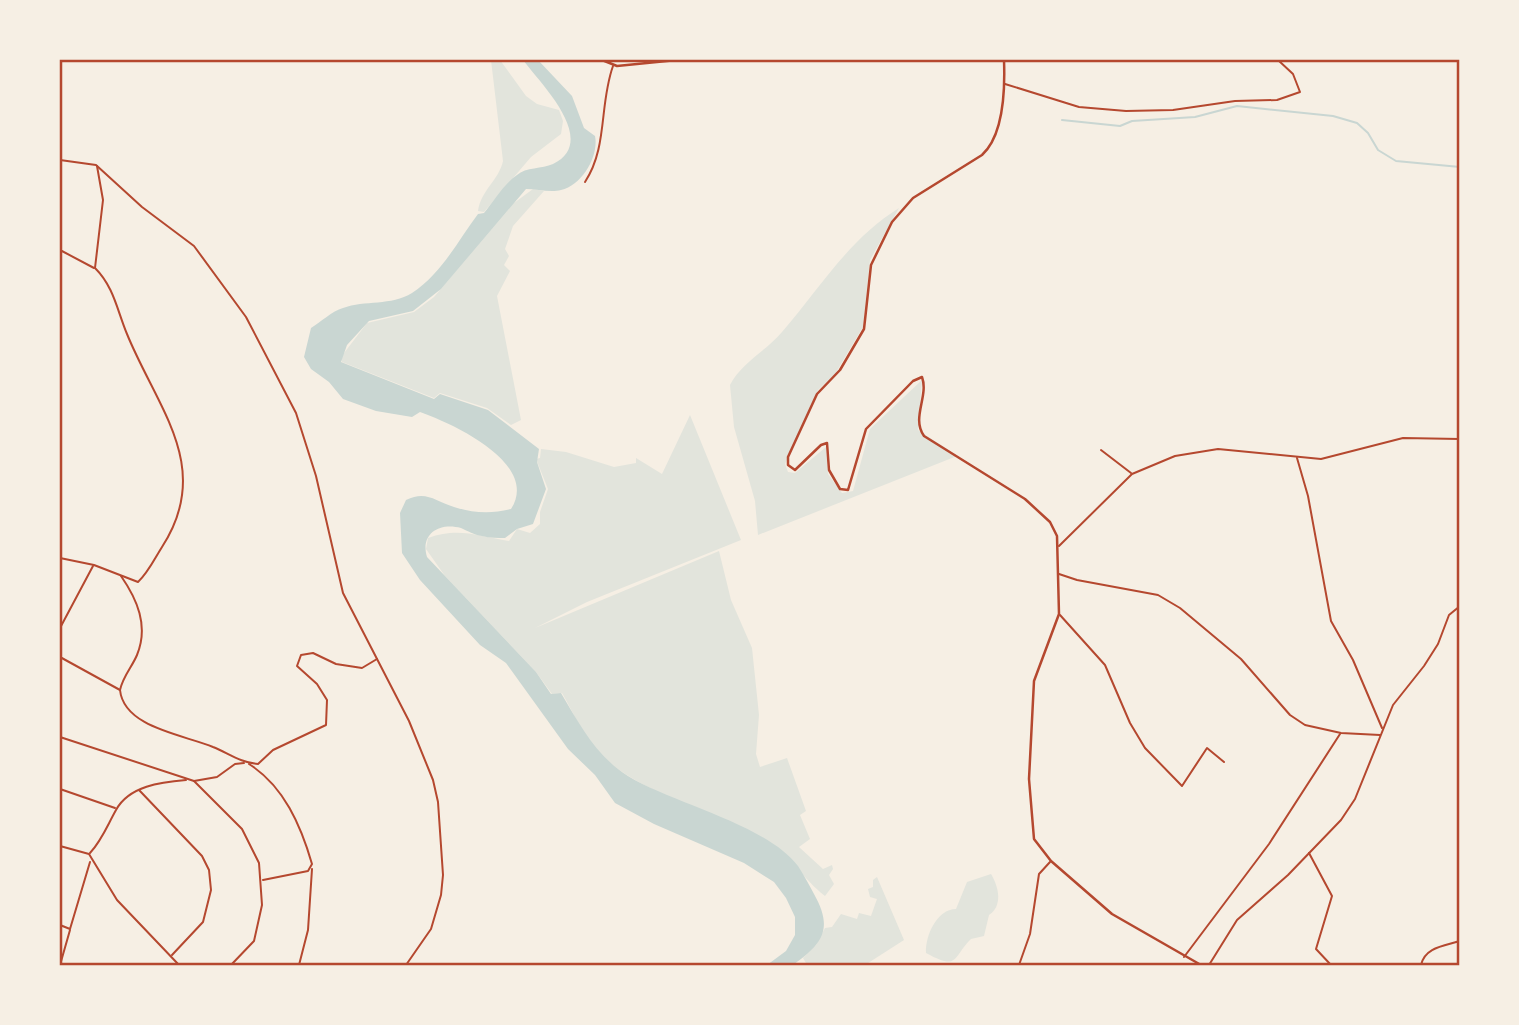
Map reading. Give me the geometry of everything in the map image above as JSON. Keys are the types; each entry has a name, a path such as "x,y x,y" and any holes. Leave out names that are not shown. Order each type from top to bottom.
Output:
{"main road":[{"path":"602,60 613,66 649,65 677,60"},
{"path":"1004,60 1004,84 996,130 987,151 913,198 881,240 868,276 868,311 864,329 840,370 817,394 787,461 790,468 796,470 821,445 827,443 831,475 840,489 848,490 866,429 913,381 922,377 924,384 918,423 925,436 1025,499 1049,522 1059,546 1059,614 1035,676 1030,750 1032,832 1041,850 1051,861 1112,914 1201,965"}],"street":[{"path":"1004,84 1088,109 1184,110 1235,101 1277,100 1300,92 1293,74 1278,60"},
{"path":"585,182 599,159 605,95 613,66"},
{"path":"60,160 96,165 142,207 194,246 246,317 296,412 316,476 343,593 420,746 433,780 439,810 443,875 441,895 430,929 406,965"},
{"path":"95,268 103,190 96,165"},
{"path":"60,250 95,268 113,290 127,335 157,402 172,424 184,478 175,526 142,578 134,582 94,565 60,558"},
{"path":"1059,546 1132,474 1175,456 1205,450 1253,451 1325,459 1371,444 1414,436 1460,439"},
{"path":"1101,450 1132,474"},
{"path":"1297,457 1308,496 1331,621 1353,660 1382,728"},
{"path":"60,628 94,565"},
{"path":"1058,574 1150,593 1168,601 1241,659 1290,715 1305,725 1341,733 1380,735"},
{"path":"120,690 136,657 141,633 137,600 121,575"},
{"path":"1209,965 1237,920 1288,875 1341,820 1355,799 1393,705 1438,644 1449,615 1460,606"},
{"path":"1059,614 1105,665 1130,723 1146,748 1182,786 1207,748 1224,762"},
{"path":"60,737 188,780 217,777 235,765 258,764 273,750 326,724 327,700 317,684 297,666 301,655 313,653 336,664 362,668 377,659"},
{"path":"60,657 120,690 131,710 152,724 214,747 247,763 266,776 284,798 312,864 308,930 299,965"},
{"path":"1184,957 1269,844 1341,733"},
{"path":"89,854 102,840 117,808 125,798 139,790 166,782 188,780"},
{"path":"194,781 242,829 254,847 262,881 262,905 254,941 231,965"},
{"path":"60,789 117,808"},
{"path":"139,790 202,856 209,870 211,890 203,922 172,955"},
{"path":"60,845 89,854"},
{"path":"1309,852 1332,895 1316,949 1331,965"},
{"path":"89,854 117,900 179,965"},
{"path":"60,965 60,957 91,861"},
{"path":"1019,965 1030,934 1039,874 1051,861"},
{"path":"262,881 308,871 312,864"},
{"path":"60,925 70,929"},
{"path":"1421,965 1426,954 1436,947 1460,941"}],"shaded area":[{"path":"491,60 500,60 526,96 537,104 559,110 563,121 561,134 531,157 484,212 478,211 480,204 503,161"},
{"path":"523,60 538,60 572,96 584,128 595,136 596,144 588,168 576,182 561,190 526,189 441,289 413,311 369,321 347,345 341,362 434,399 440,394 488,410 539,449 537,462 546,489 533,524 517,529 505,538 491,538 461,528 439,528 426,542 427,557 536,672 551,694 561,693 590,739 617,768 647,786 742,826 783,851 798,866 820,906 824,926 818,942 793,965 767,965 786,951 795,935 795,917 774,882 744,863 654,824 615,803 595,775 568,749 506,663 480,645 420,580 402,553 400,513 406,500 413,497 425,496 475,512 511,509 517,492 514,477 504,462 471,436 420,412 412,417 376,411 343,399 329,382 311,369 304,357 311,328 343,308 395,300 412,293 441,267 478,214 484,213 512,179 521,172 553,164 566,154 571,141 569,127 552,97"},
{"path":"533,189 544,191 513,226 505,249 509,256 504,265 510,271 497,296 521,420 511,425 487,408 440,393 434,398 342,362 341,357 367,323 414,312 434,297 514,203"},
{"path":"899,208 870,260 863,327 835,374 818,390 785,464 788,472 795,473 826,447 828,474 842,493 853,491 870,429 922,380 918,430 957,456 758,535 755,501 734,427 730,385 741,370 776,339 850,249 881,220"},
{"path":"690,415 741,540 587,602 535,628 719,551 731,600 752,648 759,715 756,754 760,767 787,758 806,811 800,815 810,839 799,847 823,869 832,865 833,869 829,875 834,884 825,896 767,841 655,791 614,766 588,739 562,693 552,694 536,672 445,576 426,549 428,538 449,533 509,541 517,529 530,533 540,524 540,512 548,489 536,459 540,458 541,449 566,452 614,467 636,463 636,458 662,474"},
{"path":"991,874 998,890 998,902 989,915 984,936 971,939 954,960 944,961 926,953 930,932 938,918 949,910 956,909 967,882"},
{"path":"877,877 904,940 865,965 806,963 803,958 816,945 825,928 832,927 841,914 857,919 859,913 871,916 877,899 870,897 868,889 873,887 873,880"}],"waterway":[{"path":"1062,120 1120,126 1132,121 1195,117 1237,106 1333,116 1357,123 1368,133 1378,150 1396,161 1460,167"}]}
